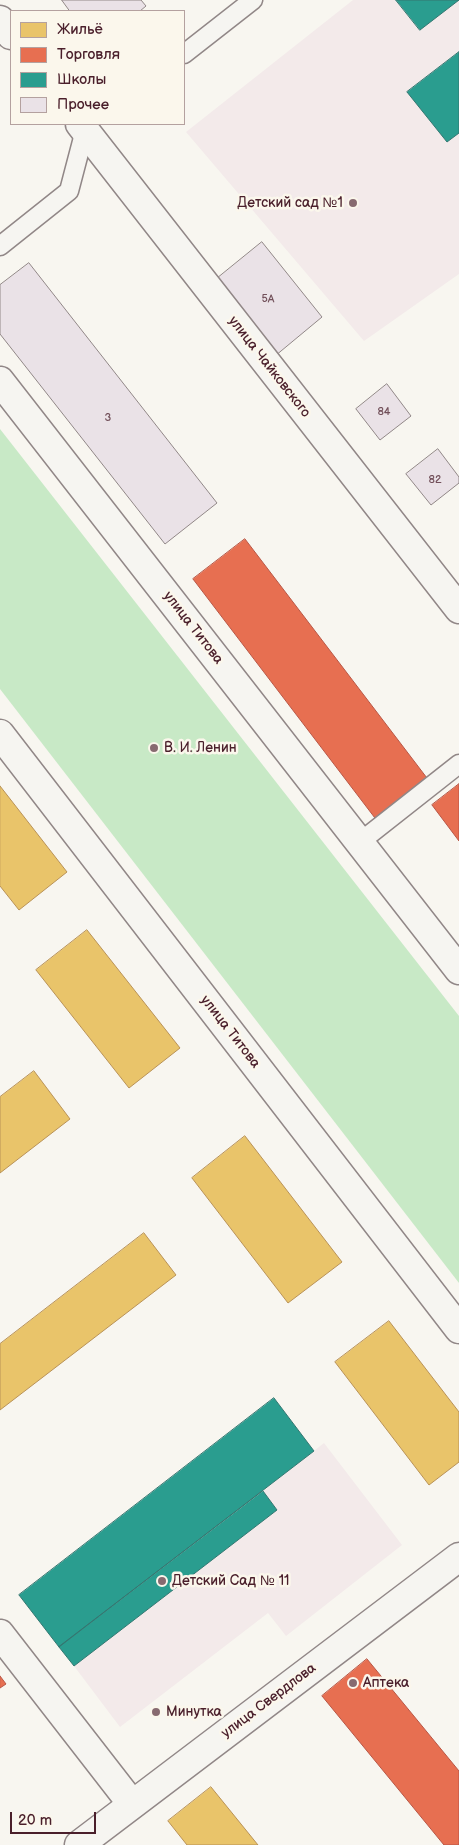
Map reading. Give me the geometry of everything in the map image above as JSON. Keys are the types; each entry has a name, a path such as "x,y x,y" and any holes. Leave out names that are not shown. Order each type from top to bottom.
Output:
{"street":[{"path":"0,20 10,34"},
{"name":"улица Чайковского","path":"86,126 459,609"},
{"name":"улица Титова","path":"0,381 459,970"},
{"name":"улица Титова","path":"0,734 459,1330"},
{"name":"улица Свердлова","path":"79,1845 459,1557"},
{"path":"0,1634 132,1804"}],"lane":[{"path":"185,53 253,0"},
{"path":"0,246 69,191 86,126"},
{"path":"360,842 459,764"}],"shaded area":[{"name":"Детский сад №1","path":"353,0 459,0 459,274 364,341 186,132"},
{"path":"324,1443 402,1545 286,1636 268,1613 120,1727 74,1666 277,1510 263,1491"}],"green space":[{"path":"0,429 459,1016 459,1283 0,689"}],"building: Жильё":[{"path":"0,786 67,872 19,910 0,886"},
{"path":"87,930 180,1048 129,1088 36,970"},
{"path":"34,1071 70,1119 0,1173 0,1097"},
{"path":"245,1136 342,1262 288,1303 192,1178"},
{"path":"144,1233 176,1275 0,1410 0,1344"},
{"path":"389,1321 459,1412 459,1462 429,1485 335,1362"},
{"path":"211,1787 258,1845 187,1845 168,1821"}],"building: Торговля":[{"path":"245,539 430,782 378,822 193,579"},
{"path":"459,784 459,841 432,805"},
{"path":"367,1659 459,1771 459,1845 444,1845 322,1696"},
{"path":"0,1676 6,1684 0,1688"}],"building: Школы":[{"path":"396,0 459,0 420,30"},
{"path":"459,52 459,133 447,142 407,92"},
{"path":"274,1398 314,1451 59,1647 19,1595"},
{"path":"263,1491 277,1510 74,1666 59,1647"}],"building: Прочее":[{"path":"62,0 141,0 146,6 141,10 69,10"},
{"path":"262,242 322,317 275,356 214,281"},
{"path":"29,263 217,503 165,544 0,334 0,285"},
{"path":"387,384 411,416 380,440 356,409"},
{"path":"438,449 459,477 459,483 431,505 406,474"}],"place":[{"name":"Детский сад №1","path":"353,203"},
{"name":"В. И. Ленин","path":"154,748"},
{"name":"Детский Сад № 11","path":"162,1581"},
{"name":"Аптека","path":"353,1683"},
{"name":"Минутка","path":"156,1712"}]}
